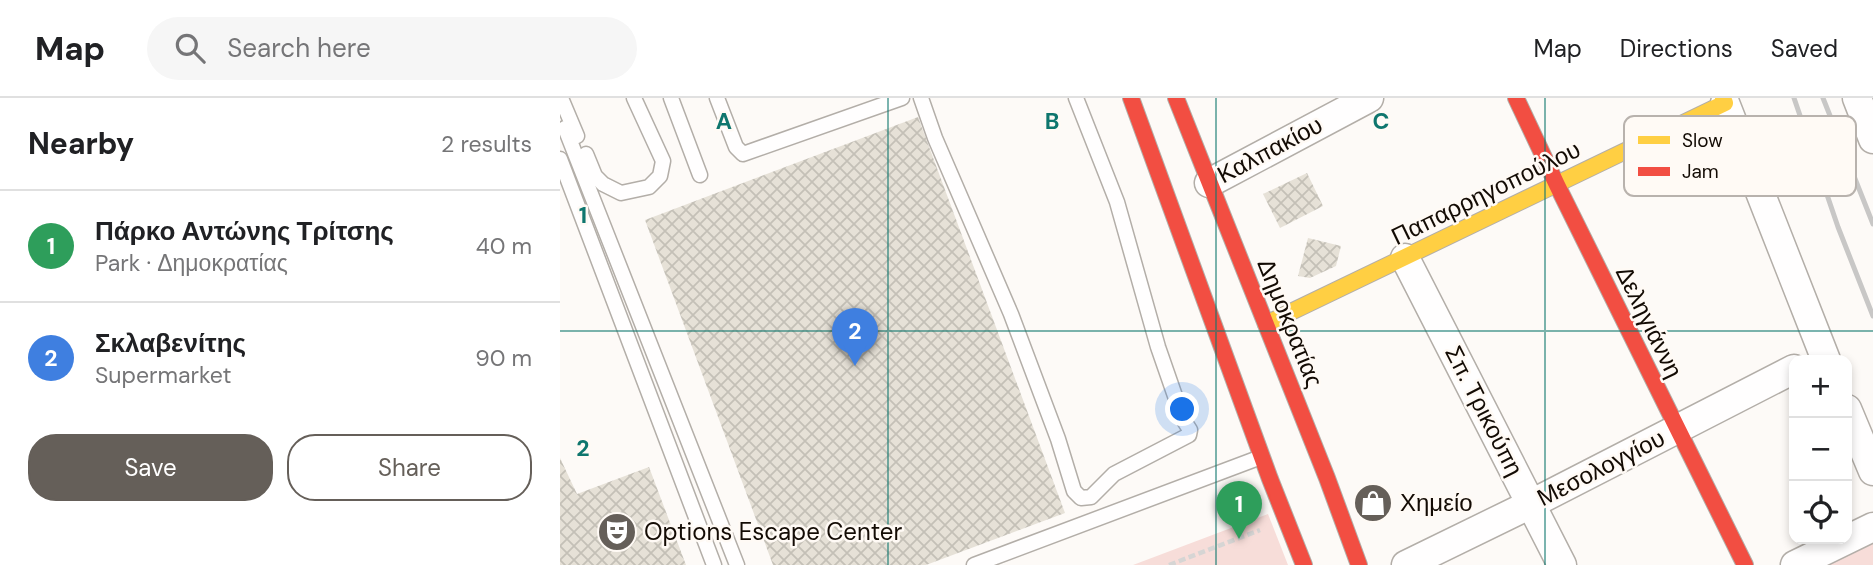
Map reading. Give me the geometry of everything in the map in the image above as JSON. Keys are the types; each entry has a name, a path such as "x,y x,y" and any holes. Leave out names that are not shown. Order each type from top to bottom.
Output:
{"street":[{"path":"1131,98 1304,565"},
{"name":"Δημοκρατίας","path":"1176,98 1359,565"},
{"name":"Καλπακίου","path":"1209,183 1369,98"},
{"name":"Δεληγιάννη","path":"1516,98 1556,185 1745,565"},
{"name":"Παπαρρηγοπούλου","path":"1692,116 1724,100"},
{"path":"1864,101 1873,139"},
{"name":"Παπαρρηγοπούλου","path":"1266,324 1624,151"},
{"path":"1760,196 1820,355"},
{"name":"Σπ. Τρικούπη","path":"1405,258 1562,565"},
{"name":"Μεσολογγίου","path":"1406,565 1789,372"},
{"path":"1851,418 1873,471"},
{"path":"1795,565 1873,527"}],"lane":[{"path":"561,98 595,176 603,184 621,193 649,187 660,176 663,161 634,98"},
{"path":"671,98 700,174"},
{"path":"717,98 736,146 743,154 902,98"},
{"path":"921,98 935,138 1012,314 1074,491 1081,498 1091,496 1114,474 1189,435 1190,430 1183,419 1163,360 1117,202 1076,98"},
{"path":"565,128 737,565"},
{"path":"560,159 714,565"},
{"path":"974,565 1262,457"}],"path":[{"path":"1169,565 1286,520"}],"shaded area":[{"path":"1268,514 1288,565 1133,565"},
{"path":"1873,542 1873,565 1826,565"}],"building":[{"path":"918,117 1065,513 926,565 773,565 645,220"},
{"path":"1307,173 1323,206 1280,228 1263,194"},
{"path":"1308,238 1341,246 1336,266 1310,278 1298,276"},
{"name":"Options Escape Center","path":"560,458 577,494 649,467 686,565 560,565"}],"railway":[{"path":"1794,98 1800,116"},
{"path":"1823,98 1830,116"},
{"path":"1856,181 1873,224"},
{"path":"1827,196 1873,316"}],"traffic: slow":[{"path":"1698,116 1725,103 1723,98"},
{"path":"1266,324 1624,152"}],"traffic: jam":[{"path":"1131,98 1304,565"},
{"path":"1176,98 1359,565"},
{"path":"1516,98 1745,565"}],"place":[{"name":"Σκλαβενίτης","path":"855,366"},
{"name":"Χημείο","path":"1373,503"},
{"name":"Options Escape Center","path":"617,532"},
{"name":"Πάρκο Αντώνης Τρίτσης","path":"1239,539"}]}
